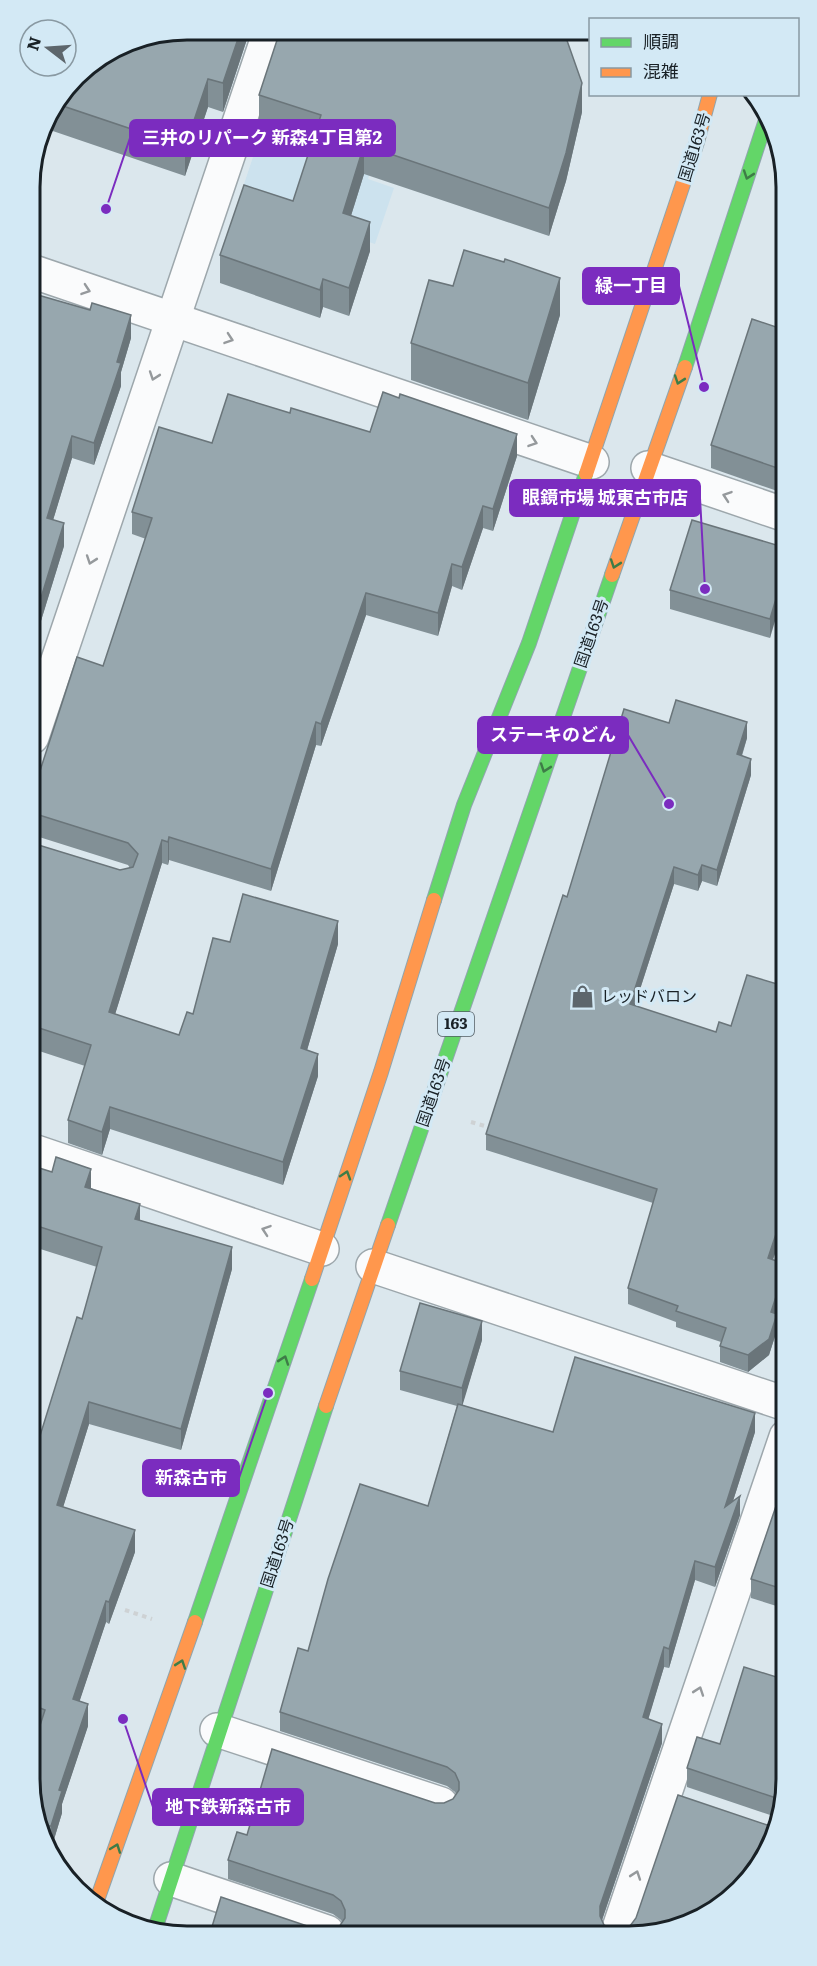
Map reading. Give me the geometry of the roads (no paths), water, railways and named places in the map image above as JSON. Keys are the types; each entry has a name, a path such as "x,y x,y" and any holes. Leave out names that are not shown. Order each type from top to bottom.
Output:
{"highway":[{"name":"国道163号","path":"99,1895 161,1722 322,1249 464,805 529,643 592,462 697,142 709,96"},
{"name":"国道163号","path":"157,1922 218,1730 372,1266 763,128"}],"street":[{"path":"41,712 267,40"},
{"path":"41,274 592,462"},
{"path":"648,468 776,512"},
{"path":"40,1154 322,1249"},
{"path":"372,1266 776,1401"},
{"path":"620,1925 776,1466"},
{"path":"218,1730 441,1804"},
{"path":"171,1879 306,1925"}],"place":[{"name":"三井のリパーク 新森4丁目第2","path":"106,209"},
{"name":"緑一丁目","path":"704,387"},
{"name":"眼鏡市場 城東古市店","path":"705,589"},
{"name":"ステーキのどん","path":"669,804"},
{"name":"レッドバロン","path":"583,996"},
{"name":"新森古市","path":"268,1393"},
{"name":"地下鉄新森古市","path":"123,1719"}]}
